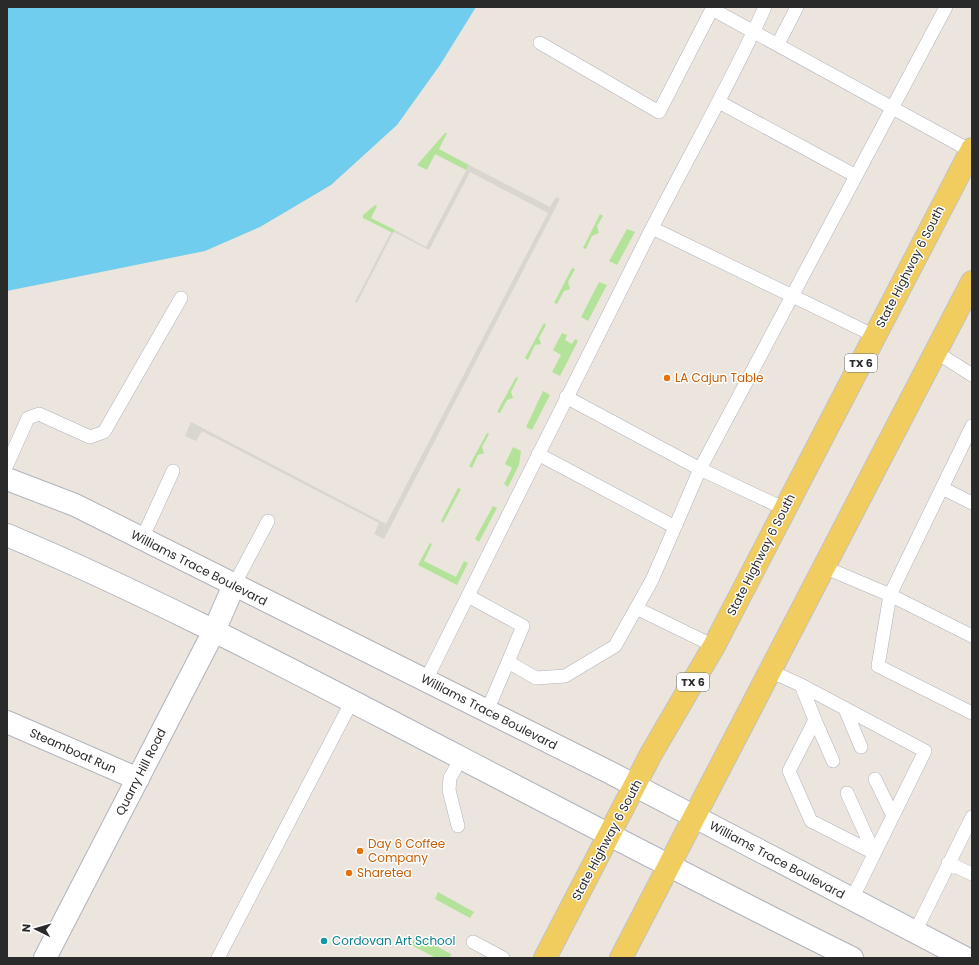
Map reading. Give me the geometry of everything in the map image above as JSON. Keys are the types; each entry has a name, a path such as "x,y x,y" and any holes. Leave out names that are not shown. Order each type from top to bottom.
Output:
{"main road":[{"name":"State Highway 6 South","path":"545,958 651,754 714,646 971,150"},
{"path":"621,958 972,282"},
{"name":"Williams Trace Boulevard","path":"7,479 75,505 426,680 635,786 965,958"},
{"path":"7,535 214,631 352,701 668,867 852,958"},
{"name":"Quarry Hill Road","path":"45,958 214,631 234,585"},
{"name":"Steamboat Run","path":"7,722 138,779"}],"lane":[{"path":"426,680 566,396 652,228 719,102 765,7"},
{"path":"778,44 797,7"},
{"path":"508,662 536,678 565,676 615,646 652,580 700,468 946,7"},
{"path":"540,43 659,112 712,9 971,150"},
{"path":"719,102 856,176"},
{"path":"652,228 875,336"},
{"path":"7,465 28,418 39,414 90,437 104,432 181,298"},
{"path":"936,352 972,375"},
{"path":"566,396 700,468 785,509"},
{"path":"972,426 890,595 878,666 972,713"},
{"path":"538,454 675,527"},
{"path":"142,539 173,471"},
{"path":"942,488 972,503"},
{"path":"234,585 268,521"},
{"path":"824,567 890,595 972,636"},
{"path":"468,596 523,626 487,711"},
{"path":"636,608 714,646"},
{"path":"770,672 801,685 925,751 852,899"},
{"path":"801,685 833,762"},
{"path":"218,958 352,701"},
{"path":"845,709 861,747"},
{"path":"815,720 789,771 812,821 874,853"},
{"path":"458,826 450,790 450,778 461,758"},
{"path":"876,779 893,816"},
{"path":"847,794 874,853"},
{"path":"915,932 972,817"},
{"path":"948,863 972,874"},
{"path":"473,942 503,958"}],"green space":[{"path":"445,133 447,133 439,149 469,165 466,170 435,154 427,170 417,165"},
{"path":"375,205 377,206 371,218 395,230 393,233 363,218 363,215"},
{"path":"600,214 603,216 597,226 599,233 592,236 586,249 583,248"},
{"path":"627,229 635,232 617,265 609,261"},
{"path":"572,268 575,269 568,282 570,289 564,291 557,304 554,303"},
{"path":"599,282 607,285 588,321 581,317"},
{"path":"544,323 546,325 539,338 541,344 535,345 528,360 525,358"},
{"path":"562,333 567,335 565,340 572,344 575,339 578,341 560,376 552,372 561,355 553,350"},
{"path":"516,377 518,378 511,392 513,398 507,400 500,413 497,412"},
{"path":"543,391 550,395 532,430 526,427"},
{"path":"487,433 489,434 482,447 484,453 478,455 472,468 469,466"},
{"path":"513,447 521,451 519,465 508,487 504,484 512,468 505,464"},
{"path":"458,488 461,489 443,523 441,521"},
{"path":"493,506 497,508 479,542 475,539"},
{"path":"430,543 432,544 424,561 456,577 464,561 468,563 457,585 418,565"},
{"path":"438,892 474,912 470,918 435,899"},
{"path":"416,935 451,954 450,958 436,958 411,945"}],"shaded area":[{"path":"469,165 550,207 556,197 560,199 384,539 374,534 379,523 202,431 196,441 185,436 191,422 386,524 548,213 470,172 429,250 394,232 395,230 426,247"},
{"path":"391,232 393,233 357,303 355,302"}],"water":[{"path":"7,7 476,7 440,65 397,125 331,185 260,227 205,251 7,291"}],"place":[{"name":"LA Cajun Table","path":"667,378"},
{"name":"Day 6 Coffee Company","path":"360,851"},
{"name":"Sharetea","path":"349,873"},
{"name":"Cordovan Art School","path":"324,941"}]}
